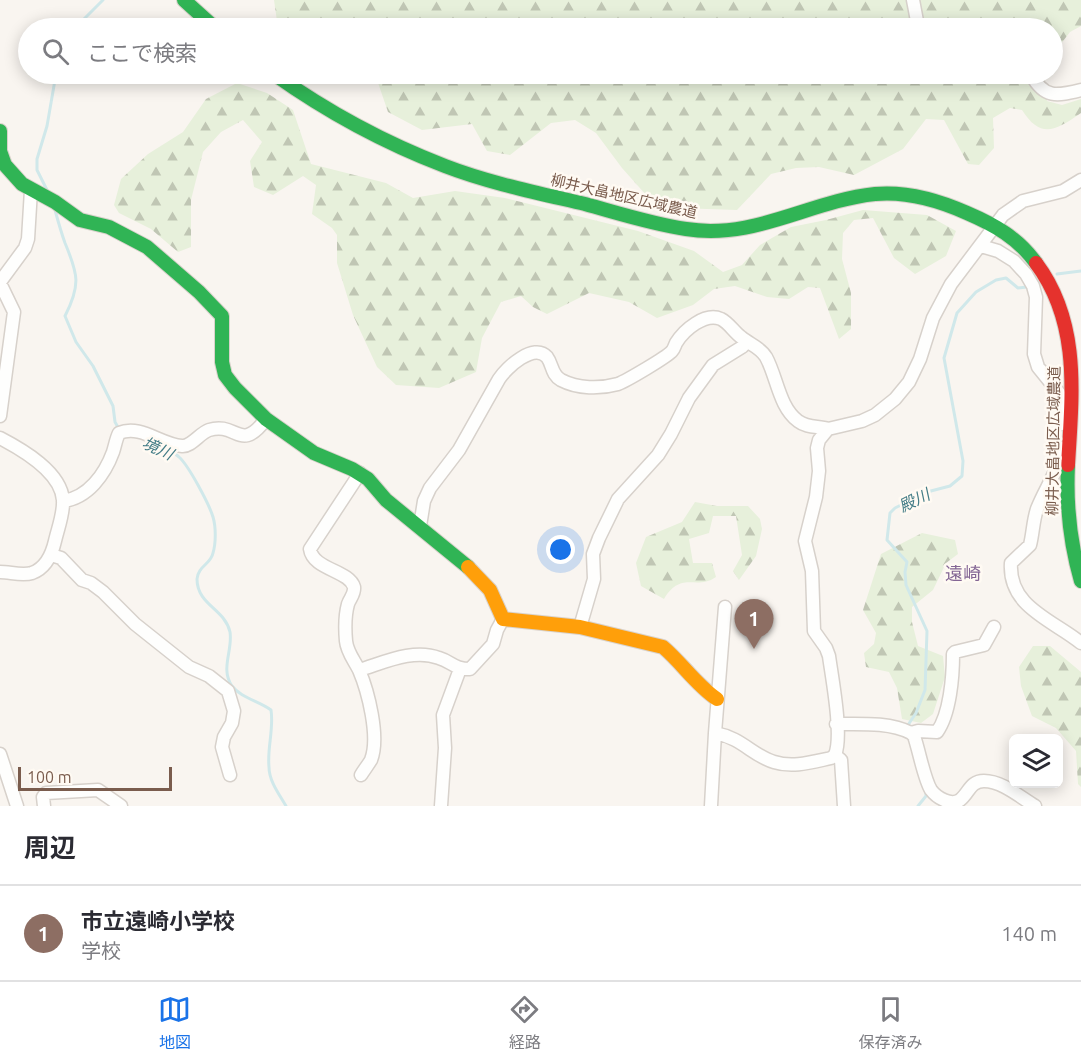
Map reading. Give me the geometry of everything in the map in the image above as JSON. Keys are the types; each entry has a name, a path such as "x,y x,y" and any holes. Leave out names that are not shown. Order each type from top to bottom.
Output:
{"street":[{"path":"184,0 203,18"},
{"path":"913,0 916,18"},
{"name":"柳井大畠地区広域農道","path":"288,84 399,147 447,167 683,229 707,232 732,231 757,226 835,201 869,194 899,194 933,198 993,225 1018,242 1038,266 1056,296 1070,345 1072,366 1067,472 1068,521 1070,543 1081,581"},
{"path":"1038,84 1048,93 1057,96 1081,90"},
{"path":"0,131 0,151 5,165 14,177 31,190 55,202 80,219 109,226 135,239 175,270 222,316 224,323 222,362 225,375 235,388 266,419 314,453 360,473 386,500 420,525 476,573 490,590 503,619"},
{"path":"420,525 424,501 430,488 459,450 504,371 530,353 540,353 547,357 553,374 560,380 590,388 616,384 629,380 665,357 673,351 677,342 690,328 710,317 720,319 760,350 765,356 792,415 799,422 806,426 828,429 862,421 875,415 895,399 909,382 920,359 933,318 951,284 981,246 993,225 1023,201 1063,192 1081,180"},
{"path":"0,416 14,312 0,282 25,248 31,211 31,190"},
{"path":"981,246 998,251 1014,261 1026,274 1032,286 1036,297 1034,354 1038,368 1059,393 1063,411 1060,462 1047,483 1038,508 1030,546 1011,563 1010,576 1015,590 1035,613 1081,643"},
{"path":"580,627 592,587 593,554 618,499 657,455 671,434 689,398 713,365 747,342"},
{"path":"63,501 71,500 88,491 97,482 113,453 119,433 125,431 152,435 181,446 187,445 206,431 214,429 249,436 256,433 266,419"},
{"path":"715,733 728,735 773,762 797,765 831,758 838,749 829,656 814,631 812,571 805,541 816,498 819,471 817,448 823,434 828,429"},
{"path":"0,438 43,465 51,473 61,491 63,501 51,555 43,566 27,574 0,572"},
{"path":"360,473 310,549 311,555 318,562 350,581 354,587 354,593 348,605 346,644 359,670 370,702 373,725 371,758 361,775"},
{"path":"51,555 61,558 82,580 91,583 103,592 135,624 189,668 209,676 228,691 234,711 232,723 224,736 222,747 230,775"},
{"path":"711,806 724,607"},
{"path":"503,619 580,627 663,647 708,693 717,699"},
{"path":"359,670 413,655 440,658 460,669 470,669 493,644 503,619"},
{"path":"836,724 859,723 912,733 937,732 945,716 953,670 953,654 984,645 994,627"},
{"path":"441,806 445,748 443,715 460,669"},
{"path":"912,733 931,790 951,804 959,800 972,785 986,781 998,784 1035,806"},
{"path":"0,754 17,806"},
{"path":"835,755 842,760 844,806"},
{"path":"44,806 43,797 46,793 98,790 121,806"}],"green space":[{"path":"274,0 1081,0 1081,26 1070,32 1063,41 1063,18 277,18"},
{"path":"235,84 267,93 293,110 311,164 386,183 413,198 455,191 505,198 638,231 694,251 723,272 742,265 760,245 791,227 863,210 927,215 956,231 946,256 915,274 894,258 873,218 854,220 843,233 842,259 851,293 851,329 839,339 820,288 808,287 789,299 767,297 735,286 714,289 693,305 657,318 629,302 589,293 547,314 533,307 521,296 501,302 482,338 476,372 439,388 396,385 377,367 353,315 337,263 337,235 332,228 312,214 316,185 303,176 273,195 254,187 250,161 262,142 243,120 221,132 203,152 191,200 191,247 178,252 151,229 119,213 114,205 121,179 148,154 183,132 206,99"},
{"path":"378,84 1045,84 1047,101 1062,105 1081,99 1081,113 1064,124 1049,129 1036,126 1022,110 1010,108 993,118 994,148 979,165 968,164 944,120 926,119 903,149 854,175 819,167 796,168 771,174 737,210 677,208 647,196 622,168 596,133 575,120 551,123 510,155 487,151 472,124 422,130 388,112"},
{"path":"695,502 717,506 748,506 760,519 762,529 756,556 739,580 733,571 742,555 736,516 713,516 709,533 689,539 693,563 712,563 716,577 709,581 677,585 664,599 641,586 636,563 646,537 682,522"},
{"path":"922,533 955,540 958,554 946,563 933,590 912,607 912,622 918,646 943,656 945,677 933,714 921,723 902,719 897,688 889,672 866,667 864,653 874,644 876,633 863,610 881,554"},
{"path":"1033,646 1050,646 1081,672 1081,787 1078,784 1076,751 1056,728 1032,716 1021,686 1019,667"}],"waterway":[{"name":"境川","path":"85,18 103,0"},
{"name":"境川","path":"47,190 37,170 37,159 47,126 54,84"},
{"name":"境川","path":"55,210 73,263 76,280 74,296 65,316 76,342 93,366 113,406 115,422 119,429"},
{"name":"殿川","path":"1057,274 1081,271"},
{"name":"殿川","path":"908,729 925,690 927,631 906,585 907,562 887,540 890,513 895,508 927,492 950,486 962,476 963,461 944,358 957,313 976,292 996,280 1006,278 1018,288 1027,287"},
{"name":"境川","path":"163,447 177,456 188,468 213,517 214,549 212,557 198,575 198,588 201,595 223,618 230,632 227,673 232,686 240,694 271,710 269,772 286,806"},
{"name":"殿川","path":"918,806 926,796 926,789"}],"traffic: fast":[{"path":"184,0 204,18"},
{"path":"289,84 356,125 445,166 496,183 648,221 686,229 711,231 735,229 759,225 851,198 887,193 911,195 934,200 987,222 1014,239 1036,263"},
{"path":"0,131 0,151 5,165 22,184 55,202 80,220 109,227 147,247 199,292 222,316 222,362 225,375 266,419 314,453 352,469 368,479 386,500 468,567"},
{"path":"1068,465 1070,524 1081,581"}],"traffic: slow":[{"path":"468,567 490,590 503,619 580,627 663,647 717,699"}],"traffic: jam":[{"path":"1036,263 1061,310 1067,335 1071,386 1068,465"}],"place":[{"name":"市立遠崎小学校","path":"754,649"}],"district":[{"name":"遠崎","path":"963,573"}]}
